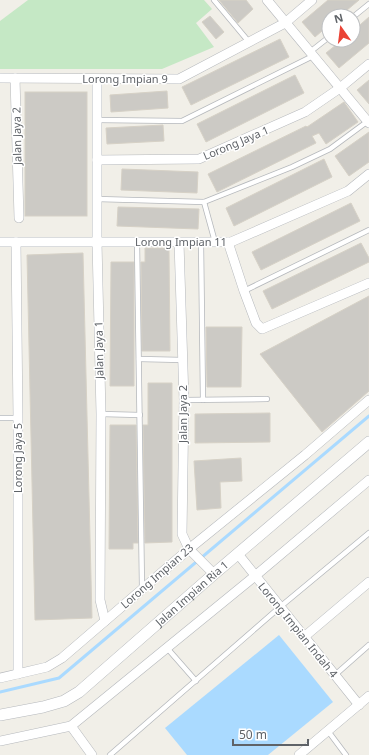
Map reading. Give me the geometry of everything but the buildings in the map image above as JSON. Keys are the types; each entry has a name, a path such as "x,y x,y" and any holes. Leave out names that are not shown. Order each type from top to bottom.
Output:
{"street":[{"path":"266,0 369,121"},
{"name":"Lorong Impian 9","path":"0,78 179,79 285,23 312,0"},
{"name":"Lorong Jaya 1","path":"97,160 199,159 305,112 340,88 369,64"},
{"name":"Jalan Jaya 2","path":"16,78 19,218"},
{"name":"Jalan Jaya 1","path":"97,79 97,242 101,414 100,600 105,621"},
{"name":"Lorong Impian 11","path":"0,242 231,242 348,191 369,174"},
{"name":"Lorong Jaya 5","path":"16,242 18,674"},
{"name":"Jalan Jaya 2","path":"179,242 184,400 182,534 189,549 214,574"},
{"path":"228,242 256,323 262,329 369,283"},
{"name":"Lorong Impian 23","path":"0,678 47,667 62,658 189,549 369,400"},
{"name":"Jalan Impian Ria 1","path":"0,715 43,707 64,701 79,692 214,574 369,442"},
{"path":"0,740 71,726 255,576 369,480"},
{"name":"Lorong Impian Indah 4","path":"238,554 359,705"},
{"path":"304,636 369,582"},
{"path":"299,755 369,696"},
{"path":"71,726 92,755"}],"lane":[{"path":"214,0 249,42"},
{"path":"361,10 369,4"},
{"path":"97,120 182,121 312,54 321,45"},
{"path":"97,199 204,202 292,167 330,149 369,121"},
{"path":"204,202 215,242"},
{"path":"244,291 369,230"},
{"path":"136,242 142,590"},
{"path":"200,242 202,400"},
{"path":"139,359 183,360"},
{"path":"184,400 267,399"},
{"path":"101,414 140,416"},
{"path":"0,418 18,418"},
{"path":"110,755 280,607 369,533"},
{"path":"335,675 369,646"},
{"path":"167,648 196,681"},
{"path":"328,731 346,755"}],"green space":[{"path":"28,0 204,0 212,9 196,23 214,47 162,69 0,69 0,21"}],"water":[{"path":"279,635 333,702 268,755 187,755 165,728"}],"waterway":[{"path":"0,692 59,678 369,416"}]}
